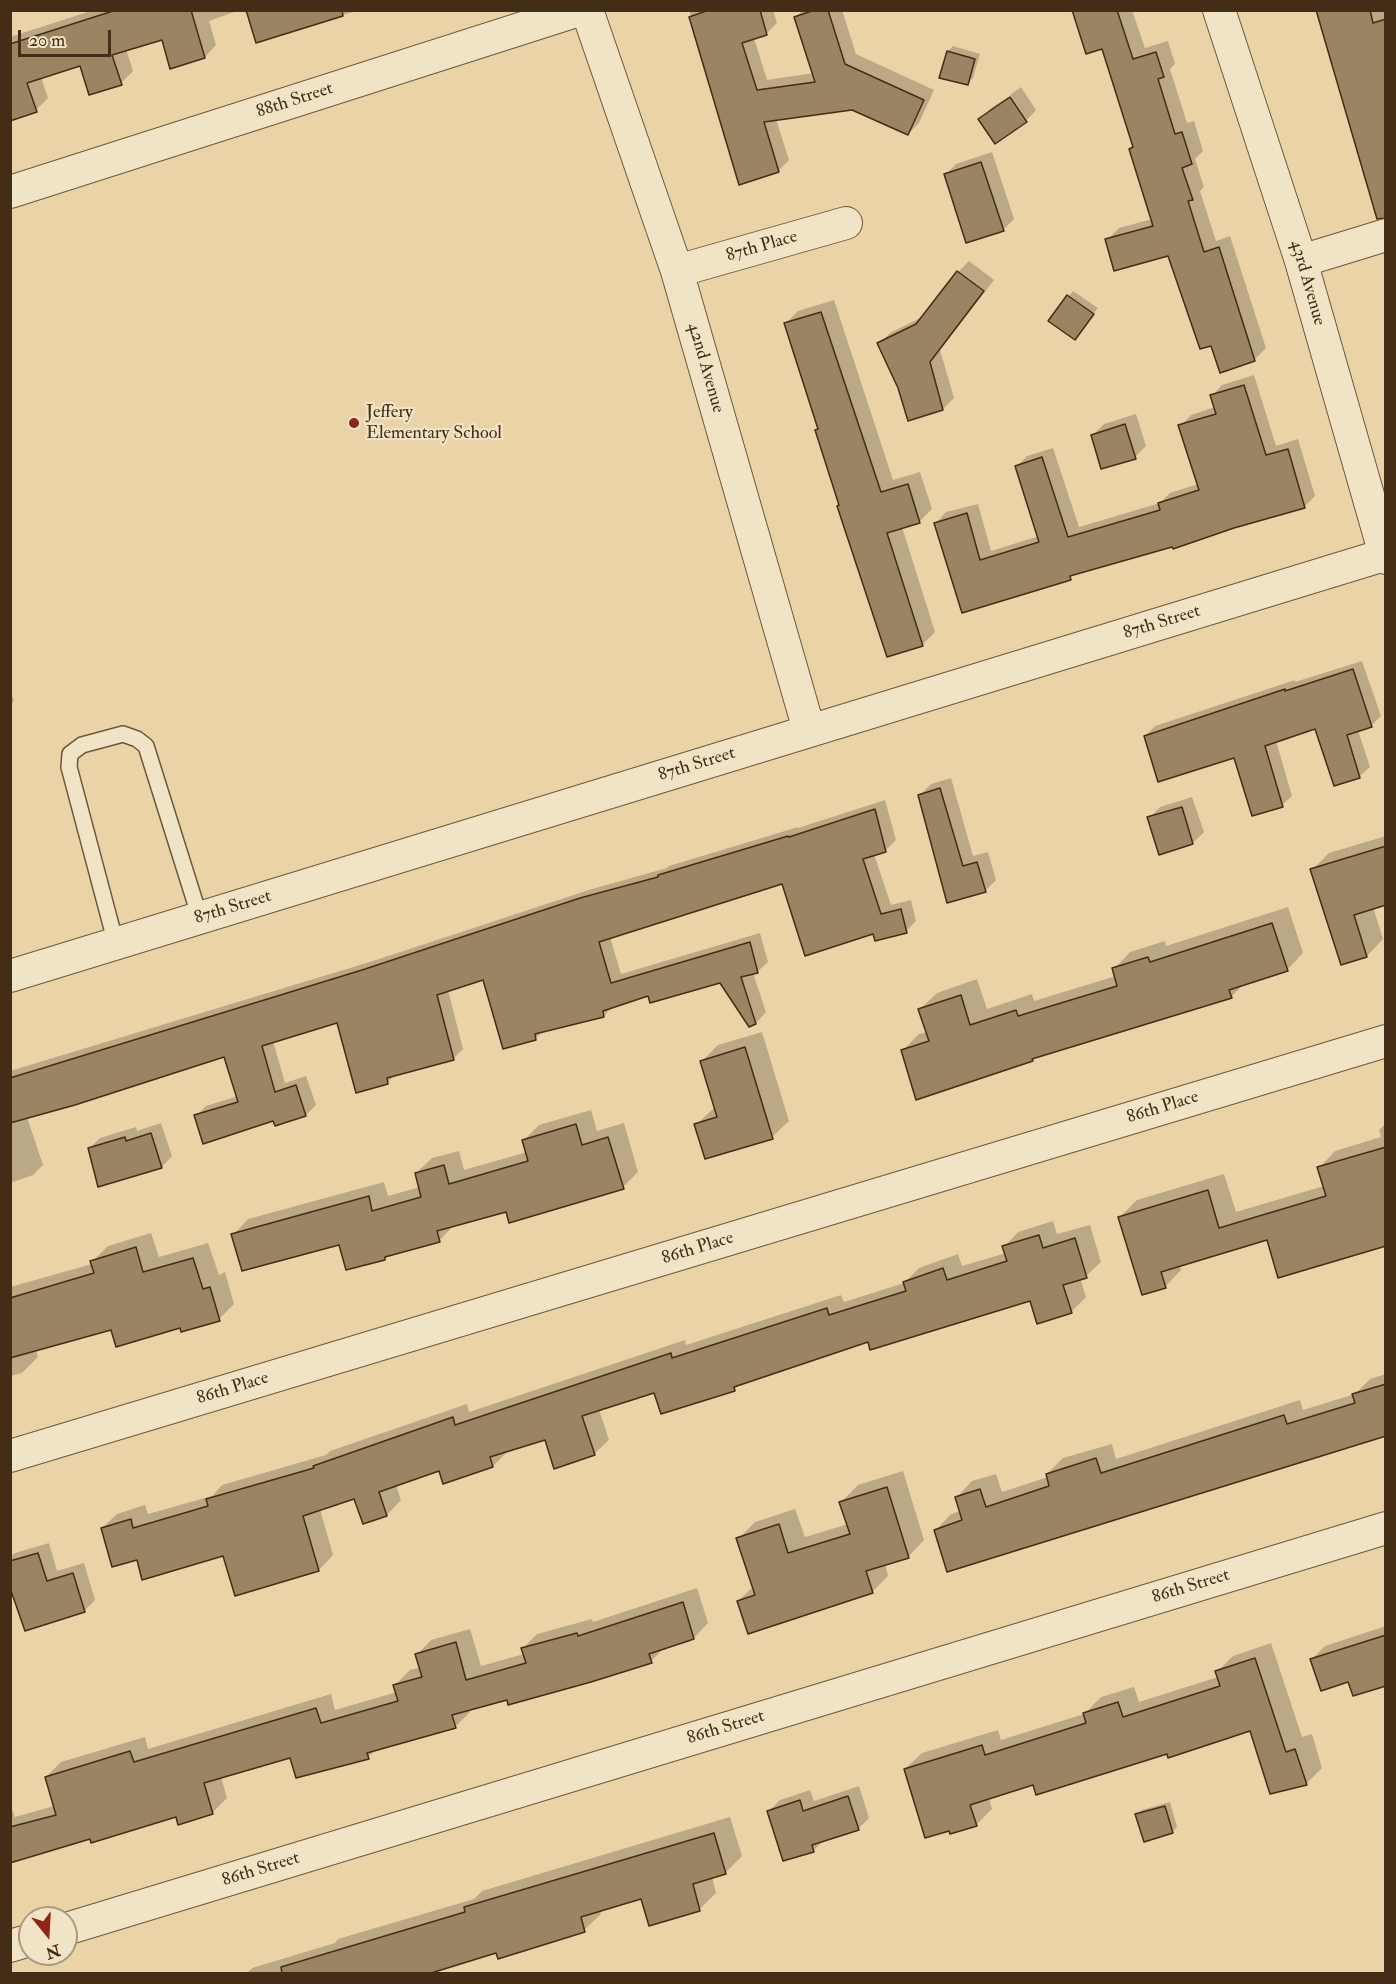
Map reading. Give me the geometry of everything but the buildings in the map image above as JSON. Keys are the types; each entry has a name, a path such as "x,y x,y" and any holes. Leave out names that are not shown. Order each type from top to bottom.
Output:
{"street":[{"name":"88th Street","path":"10,192 579,10"},
{"name":"42nd Avenue","path":"587,10 677,271 809,730"},
{"name":"43rd Avenue","path":"1219,10 1301,261 1385,557"},
{"name":"87th Place","path":"677,271 846,224"},
{"path":"1301,261 1386,235"},
{"name":"87th Street","path":"10,976 809,730 1385,557"},
{"name":"86th Place","path":"10,1456 1386,1041"},
{"name":"86th Street","path":"78,1925 1386,1528"}],"lane":[{"path":"116,944 69,767 70,754 82,745 123,734 137,739 146,746 200,918"}],"place":[{"name":"Jeffery Elementary School","path":"354,423"}]}
